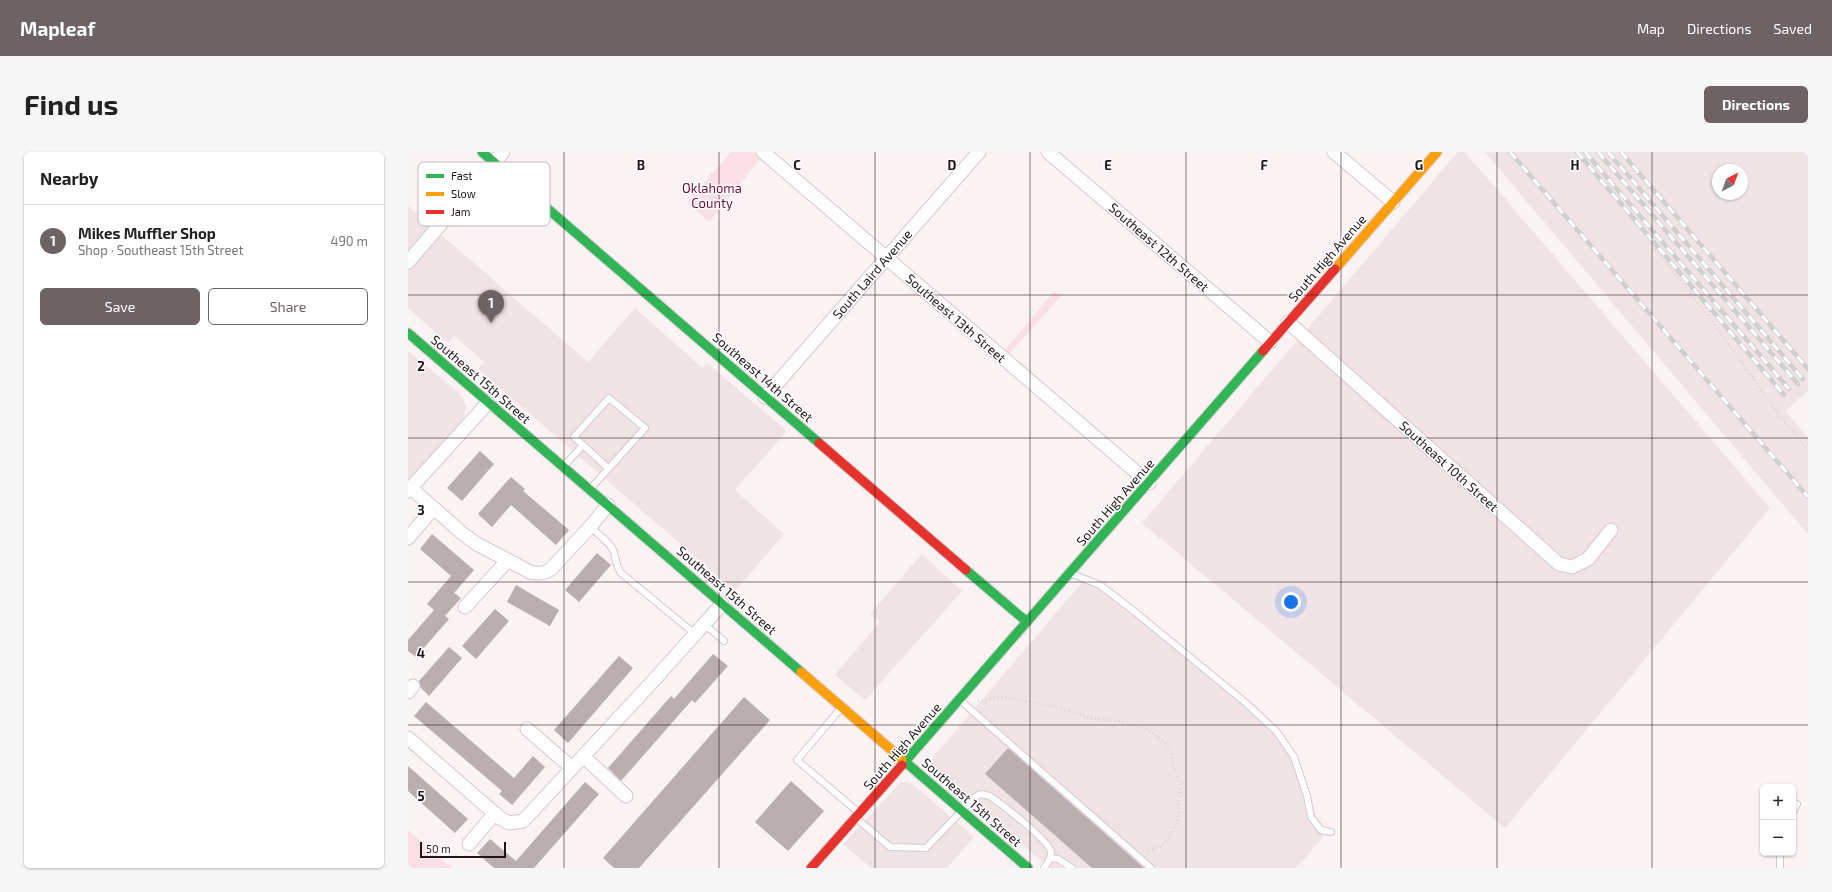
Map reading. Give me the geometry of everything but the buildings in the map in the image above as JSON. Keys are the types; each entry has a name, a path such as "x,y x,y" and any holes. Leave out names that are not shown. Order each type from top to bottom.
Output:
{"street":[{"name":"Southeast 14th Street","path":"482,152 494,162"},
{"path":"494,162 503,152"},
{"name":"Southeast 13th Street","path":"763,152 1149,483"},
{"name":"South Laird Avenue","path":"765,397 979,152"},
{"name":"Southeast 12th Street","path":"1048,152 1270,342"},
{"path":"1334,152 1394,202"},
{"name":"South High Avenue","path":"811,868 906,761 963,702 1027,622 1437,152"},
{"name":"Southeast 14th Street","path":"550,211 1027,622"},
{"path":"408,262 439,226"},
{"name":"Southeast 10th Street","path":"1288,322 1559,564 1572,567 1588,559 1611,530"},
{"name":"Southeast 15th Street","path":"408,333 906,761 1020,865"},
{"path":"488,403 409,490 434,509 452,527 477,544 530,572 543,574 547,572 590,527 608,505"},
{"path":"408,538 434,509"},
{"path":"465,606 508,560"},
{"path":"408,738 495,813 509,823 523,821 722,604"},
{"path":"527,729 572,768"},
{"path":"583,756 626,796"},
{"path":"469,844 495,813"}],"lane":[{"path":"590,489 645,428 609,398 574,437 608,468"},
{"path":"564,467 583,445"},
{"path":"590,527 610,544 614,551 617,567 621,573 695,634"},
{"path":"1070,573 1100,585 1246,703 1277,732 1294,757 1307,796 1311,817 1321,830 1331,832"},
{"path":"704,624 724,641"},
{"path":"963,702 1151,868"},
{"path":"842,707 797,760 890,847 926,848 961,810 976,796 981,794 990,796 1050,847 1051,858 1044,868"},
{"path":"1780,856 1780,868"},
{"path":"1051,858 1058,859 1072,868"}],"path":[{"path":"1650,243 1710,318 1781,418 1808,450"},
{"path":"963,702 1001,697 1026,700 1095,719 1122,721 1146,729 1160,738 1170,750 1180,787 1178,818 1171,835 1160,847 1143,851"}],"shaded area":[{"path":"1458,152 1465,152 1770,508 1505,828 1142,523"},
{"path":"1485,152 1808,152 1808,391 1785,411 1808,438 1808,534"},
{"path":"408,206 418,215 418,226 431,226 588,362 635,308 702,368 707,363 787,431 735,490 784,534 735,591 478,369 484,362 454,336 448,343 408,308"},
{"path":"408,351 459,393 466,405 464,418 408,480"},
{"path":"922,554 962,591 865,700 835,675 880,622 870,614"},
{"path":"1087,577 1214,677 1290,745 1323,837 1296,868 1050,868 928,763"},
{"path":"901,782 907,782 914,785 974,837 947,868 871,868 843,844"}],"green space":[{"name":"Oklahoma County","path":"731,152 753,152 761,158 709,222 687,202"},
{"path":"1054,291 1061,296 1009,354 1005,350"},
{"path":"408,830 452,868 408,868"}],"railway":[{"path":"1510,152 1808,497"},
{"path":"1577,152 1784,395"},
{"path":"1585,152 1789,389"},
{"path":"1598,152 1798,384"},
{"path":"1608,152 1803,379"},
{"path":"1621,152 1808,369"}],"traffic: fast":[{"path":"482,152 494,162"},
{"path":"550,211 819,443"},
{"path":"408,333 801,672"},
{"path":"902,765 1263,351"},
{"path":"966,570 1027,622"},
{"path":"902,759 1028,868"}],"traffic: slow":[{"path":"1335,269 1437,152"},
{"path":"801,672 902,759"}],"traffic: jam":[{"path":"1263,351 1335,269"},
{"path":"819,443 966,570"},
{"path":"811,868 902,765"}],"place":[{"name":"Mikes Muffler Shop","path":"491,323"}]}
